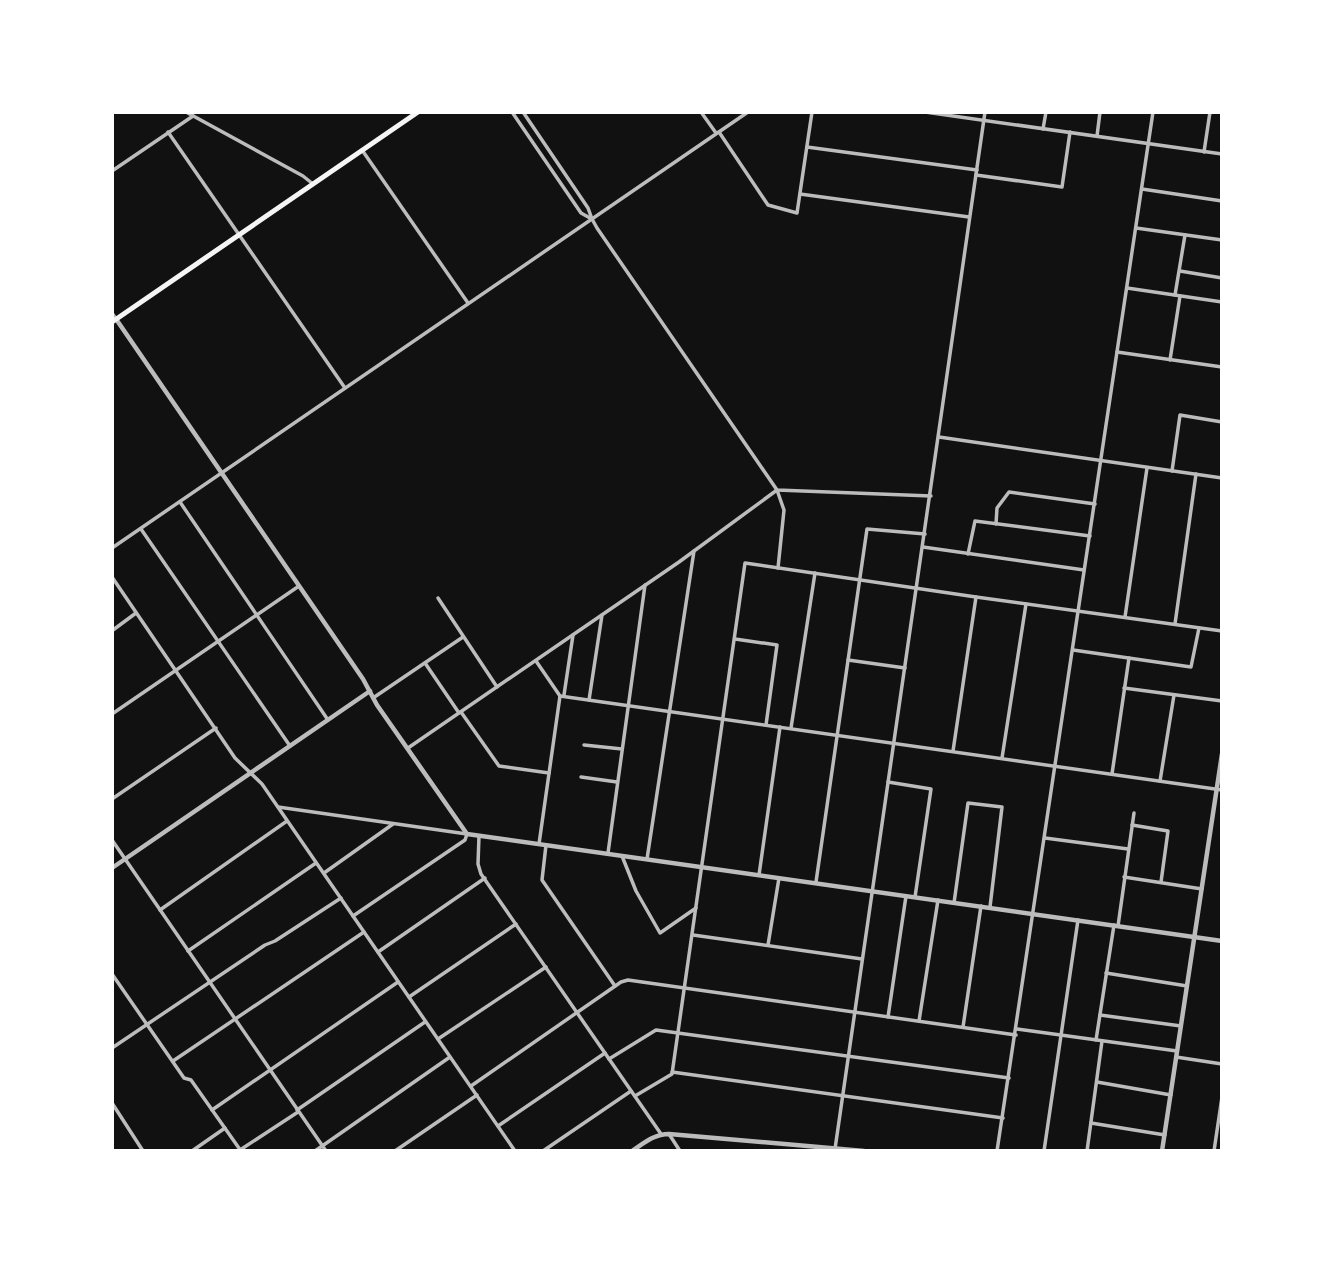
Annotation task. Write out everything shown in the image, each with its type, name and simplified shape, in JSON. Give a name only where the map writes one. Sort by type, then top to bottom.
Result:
[{"type":"main road","points":[[113,318],[418,112]]},
{"type":"street","points":[[186,112],[292,169],[313,184]]},
{"type":"street","points":[[512,112],[581,213],[592,219]]},
{"type":"street","points":[[523,112],[588,208],[592,219],[777,490],[785,510],[778,568]]},
{"type":"street","points":[[701,112],[768,205],[797,213],[812,112]]},
{"type":"street","points":[[112,548],[748,112]]},
{"type":"street","points":[[927,112],[1222,154]]},
{"type":"street","points":[[835,1149],[985,112]]},
{"type":"street","points":[[1043,129],[1046,112]]},
{"type":"street","points":[[1097,136],[1100,112]]},
{"type":"street","points":[[998,1151],[1153,112]]},
{"type":"street","points":[[1204,152],[1210,112]]},
{"type":"street","points":[[112,171],[193,116]]},
{"type":"street","points":[[168,132],[345,388]]},
{"type":"street","points":[[807,147],[1062,187],[1070,132]]},
{"type":"street","points":[[362,150],[468,303]]},
{"type":"street","points":[[1142,190],[1222,201]]},
{"type":"street","points":[[800,194],[969,217]]},
{"type":"street","points":[[1136,228],[1222,240]]},
{"type":"street","points":[[1170,360],[1185,235]]},
{"type":"street","points":[[1180,271],[1222,278]]},
{"type":"street","points":[[1127,288],[1222,302]]},
{"type":"street","points":[[113,318],[222,473],[467,834]]},
{"type":"street","points":[[1117,352],[1222,367]]},
{"type":"street","points":[[1172,471],[1180,415],[1222,422]]},
{"type":"street","points":[[939,438],[1222,478]]},
{"type":"street","points":[[1125,617],[1147,468]]},
{"type":"street","points":[[1175,624],[1196,474]]},
{"type":"street","points":[[407,749],[694,551],[777,490],[931,496]]},
{"type":"street","points":[[996,524],[998,508],[1009,492],[1095,504]]},
{"type":"street","points":[[180,502],[328,720]]},
{"type":"street","points":[[968,554],[975,521],[1090,536]]},
{"type":"street","points":[[141,529],[290,746]]},
{"type":"street","points":[[816,882],[867,529],[925,534]]},
{"type":"street","points":[[923,547],[1085,570]]},
{"type":"street","points":[[647,859],[694,551]]},
{"type":"street","points":[[635,1096],[672,1074],[745,563],[1222,631]]},
{"type":"street","points":[[791,729],[815,573]]},
{"type":"street","points":[[112,577],[235,758],[262,785],[278,807],[515,1151]]},
{"type":"street","points":[[608,854],[645,585]]},
{"type":"street","points":[[112,714],[299,586]]},
{"type":"street","points":[[953,752],[976,597]]},
{"type":"street","points":[[438,598],[497,687]]},
{"type":"street","points":[[1002,758],[1027,604]]},
{"type":"street","points":[[112,629],[136,613]]},
{"type":"street","points":[[589,700],[602,615]]},
{"type":"street","points":[[1073,650],[1192,667],[1199,628]]},
{"type":"street","points":[[539,844],[573,635]]},
{"type":"street","points":[[373,698],[463,637]]},
{"type":"street","points":[[735,639],[777,645],[766,725]]},
{"type":"street","points":[[1112,774],[1129,658]]},
{"type":"street","points":[[848,660],[905,668]]},
{"type":"street","points":[[536,661],[562,696],[1219,790]]},
{"type":"street","points":[[425,663],[499,766],[549,773]]},
{"type":"street","points":[[1124,688],[1222,701]]},
{"type":"street","points":[[112,868],[370,691]]},
{"type":"street","points":[[1160,781],[1174,695]]},
{"type":"street","points":[[758,875],[780,727]]},
{"type":"street","points":[[112,799],[216,728]]},
{"type":"street","points":[[584,745],[622,749]]},
{"type":"street","points":[[1162,1151],[1219,790],[1222,754]]},
{"type":"street","points":[[581,777],[618,782]]},
{"type":"street","points":[[888,782],[931,789],[915,897]]},
{"type":"street","points":[[954,903],[968,803],[1002,807],[990,908]]},
{"type":"street","points":[[278,807],[1222,941]]},
{"type":"street","points":[[1087,1151],[1097,1083],[1100,1015],[1134,813]]},
{"type":"street","points":[[160,910],[287,821]]},
{"type":"street","points":[[324,873],[393,824]]},
{"type":"street","points":[[1132,825],[1168,831],[1161,883]]},
{"type":"street","points":[[353,916],[465,840],[467,834]]},
{"type":"street","points":[[479,835],[478,864],[485,878],[662,1134]]},
{"type":"street","points":[[1045,838],[1128,849]]},
{"type":"street","points":[[112,841],[326,1151]]},
{"type":"street","points":[[547,845],[542,880],[615,986]]},
{"type":"street","points":[[622,856],[636,891],[660,933],[696,908]]},
{"type":"street","points":[[188,951],[317,863]]},
{"type":"street","points":[[1124,877],[1202,889]]},
{"type":"street","points":[[378,952],[485,878]]},
{"type":"street","points":[[768,946],[779,878]]},
{"type":"street","points":[[888,1017],[906,896]]},
{"type":"street","points":[[112,1048],[341,898]]},
{"type":"street","points":[[919,1021],[938,900]]},
{"type":"street","points":[[962,1027],[981,906]]},
{"type":"street","points":[[1044,1151],[1078,920]]},
{"type":"street","points":[[409,998],[516,924]]},
{"type":"street","points":[[173,1062],[364,932]]},
{"type":"street","points":[[693,935],[862,959]]},
{"type":"street","points":[[438,1039],[546,967]]},
{"type":"street","points":[[1106,973],[1187,986]]},
{"type":"street","points":[[112,974],[184,1078],[191,1080],[240,1151],[426,1021]]},
{"type":"street","points":[[471,1086],[615,986],[628,980],[1016,1035]]},
{"type":"street","points":[[212,1110],[399,981]]},
{"type":"street","points":[[1100,1015],[1181,1026]]},
{"type":"street","points":[[1017,1029],[1099,1040],[1222,1064]]},
{"type":"street","points":[[609,1059],[656,1030],[1009,1077]]},
{"type":"street","points":[[498,1126],[605,1053]]},
{"type":"street","points":[[315,1151],[450,1057]]},
{"type":"street","points":[[672,1072],[1003,1118]]},
{"type":"street","points":[[1097,1083],[1171,1095]]},
{"type":"street","points":[[543,1151],[631,1091]]},
{"type":"street","points":[[395,1151],[477,1095]]},
{"type":"street","points":[[1214,1151],[1222,1097]]},
{"type":"street","points":[[113,1105],[143,1151]]},
{"type":"street","points":[[1091,1123],[1165,1135]]},
{"type":"street","points":[[192,1151],[225,1128]]},
{"type":"street","points":[[669,1134],[680,1151]]},
{"type":"street","points":[[632,1151],[651,1138],[669,1134],[864,1151]]}]
